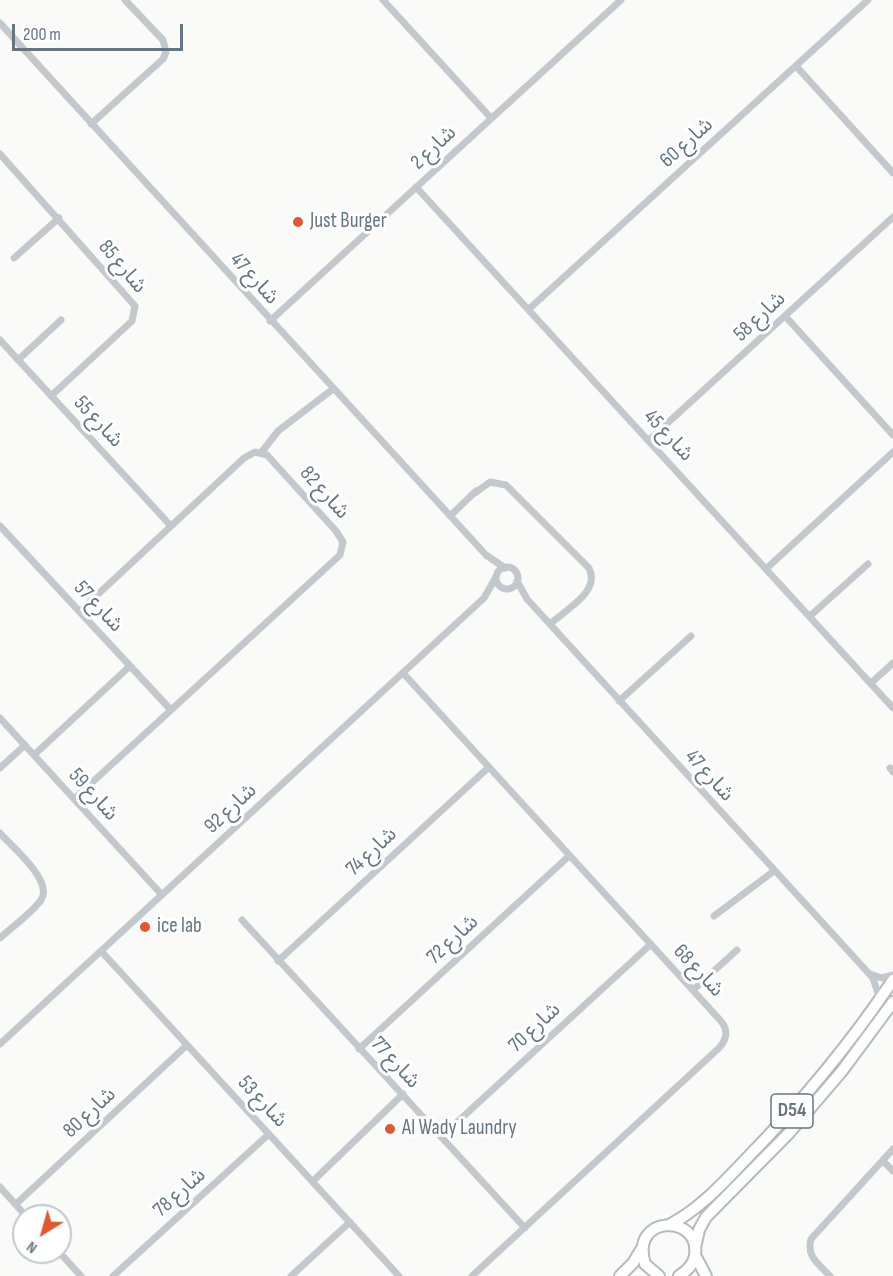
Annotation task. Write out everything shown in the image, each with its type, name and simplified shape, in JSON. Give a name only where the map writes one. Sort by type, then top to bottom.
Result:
[{"type":"main road","name":"D54","points":[[671,1224],[685,1217],[712,1193],[779,1125],[833,1062],[893,978]]},
{"type":"main road","name":"D54","points":[[695,1251],[699,1230],[706,1217],[770,1153],[824,1092],[893,1002]]},
{"type":"main road","points":[[620,1276],[633,1263],[650,1232],[656,1227],[671,1224],[687,1232],[706,1276]]},
{"type":"main road","points":[[643,1245],[645,1263],[658,1276]]},
{"type":"main road","points":[[679,1276],[690,1268],[695,1251]]},
{"type":"street","points":[[91,124],[165,56],[167,48],[125,0]]},
{"type":"street","points":[[383,0],[491,118]]},
{"type":"street","name":"شارع 2","points":[[270,321],[621,0]]},
{"type":"street","name":"شارع 60","points":[[529,309],[868,0]]},
{"type":"street","name":"شارع 47","points":[[0,23],[486,555],[505,568]]},
{"type":"street","points":[[796,66],[893,173]]},
{"type":"street","name":"شارع 85","points":[[0,154],[130,297],[136,312],[128,325],[51,396]]},
{"type":"street","name":"شارع 45","points":[[416,187],[893,708]]},
{"type":"street","name":"شارع 58","points":[[650,440],[893,217]]},
{"type":"street","points":[[14,258],[59,218]]},
{"type":"street","points":[[785,316],[893,435]]},
{"type":"street","points":[[18,360],[61,320]]},
{"type":"street","name":"شارع 55","points":[[0,340],[171,526]]},
{"type":"street","points":[[80,611],[249,454],[261,453],[278,431],[333,389]]},
{"type":"street","points":[[767,568],[893,452]]},
{"type":"street","name":"شارع 82","points":[[74,799],[335,560],[342,549],[340,536],[336,531],[267,455],[261,453]]},
{"type":"street","points":[[450,516],[487,484],[500,482],[525,502],[579,559],[587,570],[588,581],[574,602],[550,624]]},
{"type":"street","name":"شارع 57","points":[[0,526],[171,710]]},
{"type":"street","name":"شارع 47","points":[[486,555],[496,577]]},
{"type":"street","points":[[810,616],[868,564]]},
{"type":"street","points":[[505,568],[515,571],[517,581],[513,587],[506,589],[499,585],[496,577],[505,568]]},
{"type":"street","name":"شارع 92","points":[[0,1044],[484,598],[496,577]]},
{"type":"street","name":"شارع 47","points":[[517,581],[527,599],[867,973],[876,985],[879,1000]]},
{"type":"street","name":"شارع 47","points":[[506,589],[527,599]]},
{"type":"street","name":"شارع 92","points":[[484,598],[506,589]]},
{"type":"street","points":[[619,701],[691,636]]},
{"type":"street","points":[[871,683],[893,663]]},
{"type":"street","points":[[34,755],[130,666]]},
{"type":"street","name":"شارع 68","points":[[403,673],[693,990],[724,1025],[726,1037],[724,1043],[472,1276]]},
{"type":"street","name":"شارع 59","points":[[0,718],[162,895]]},
{"type":"street","points":[[0,768],[25,745]]},
{"type":"street","name":"شارع 74","points":[[278,961],[489,767]]},
{"type":"street","points":[[0,833],[39,876],[45,887],[42,899],[0,938]]},
{"type":"street","name":"شارع 72","points":[[359,1049],[569,856]]},
{"type":"street","points":[[714,916],[774,871]]},
{"type":"street","name":"شارع 77","points":[[242,920],[525,1228]]},
{"type":"street","name":"شارع 70","points":[[441,1137],[651,944]]},
{"type":"street","points":[[693,990],[737,950]]},
{"type":"street","name":"شارع 53","points":[[101,951],[399,1276]]},
{"type":"street","points":[[867,973],[882,978],[893,978]]},
{"type":"street","name":"شارع 80","points":[[15,1204],[186,1046]]},
{"type":"street","points":[[313,1181],[403,1094]]},
{"type":"street","name":"شارع 78","points":[[113,1276],[269,1134]]},
{"type":"street","points":[[830,1276],[821,1266],[811,1248],[821,1228],[893,1149]]},
{"type":"street","points":[[884,1161],[893,1172]]},
{"type":"street","points":[[0,1187],[15,1204]]},
{"type":"street","points":[[291,1276],[350,1222]]},
{"type":"street","points":[[70,1264],[81,1276]]},
{"type":"place","name":"Just Burger","points":[[298,222]]},
{"type":"place","name":"ice lab","points":[[145,927]]},
{"type":"place","name":"Al Wady Laundry","points":[[390,1129]]}]
